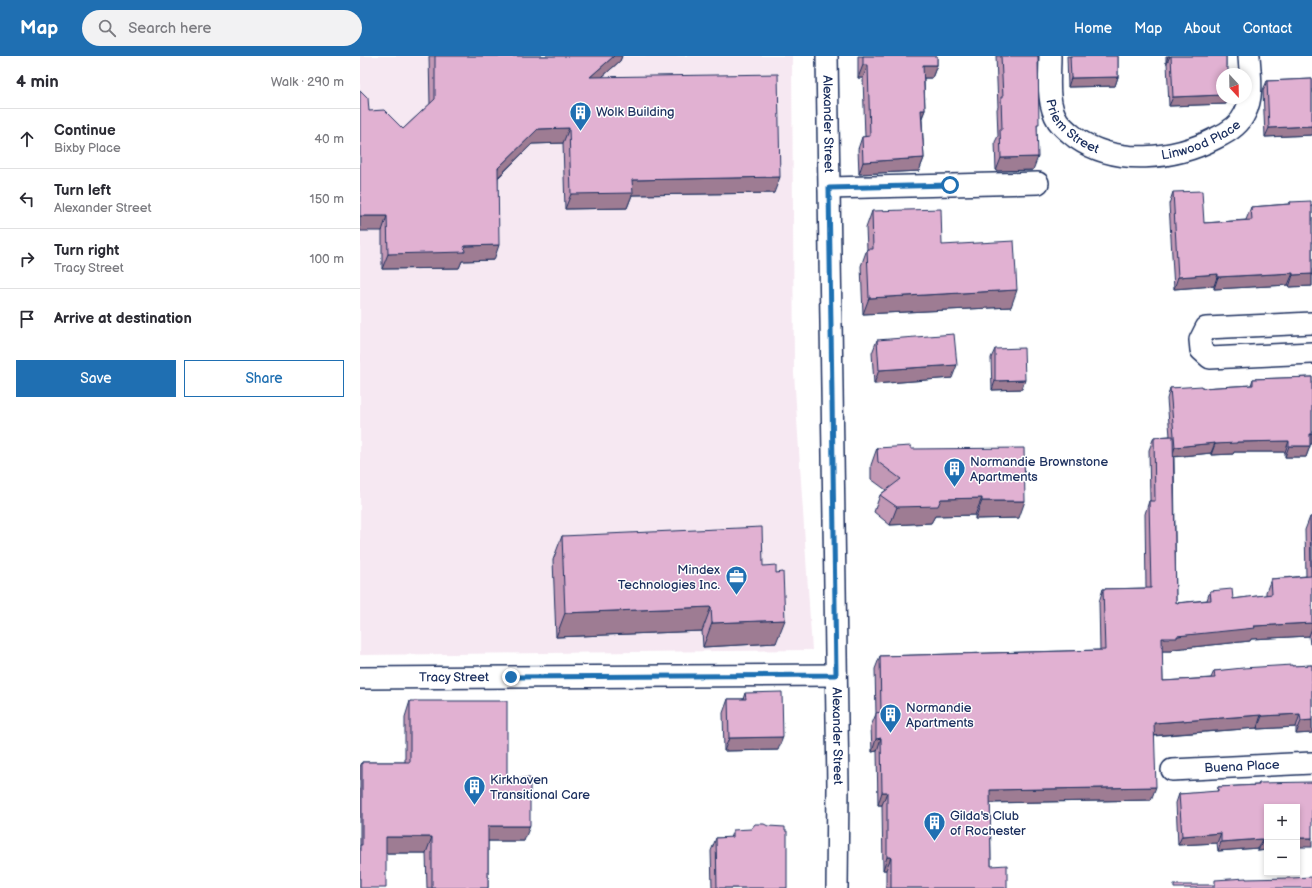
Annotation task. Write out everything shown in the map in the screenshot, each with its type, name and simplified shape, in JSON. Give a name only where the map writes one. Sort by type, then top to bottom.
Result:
[{"type":"street","name":"Alexander Street","points":[[827,56],[836,675],[837,888]]},
{"type":"street","name":"Priem Street","points":[[1050,56],[1050,99],[1053,111],[1059,122],[1067,131],[1084,143],[1102,151],[1123,156],[1140,156]]},
{"type":"street","name":"Linwood Place","points":[[1140,156],[1184,151],[1206,143],[1223,134],[1237,124],[1245,114],[1249,103],[1249,56]]},
{"type":"street","points":[[829,188],[1038,182]]},
{"type":"street","points":[[1312,323],[1206,328],[1200,340],[1201,350],[1210,358],[1312,354]]},
{"type":"street","name":"Tracy Street","points":[[360,678],[836,675]]},
{"type":"street","name":"Buena Place","points":[[1172,770],[1312,763]]},
{"type":"shaded area","points":[[360,56],[792,56],[794,373],[812,650],[360,655]]},
{"type":"building","points":[[435,56],[614,56],[590,77],[778,74],[780,177],[632,180],[633,193],[571,194],[569,128],[538,129],[498,168],[499,245],[464,246],[465,252],[388,254],[387,216],[360,216],[360,90],[368,98],[369,111],[384,110],[403,129],[435,99]]},
{"type":"building","points":[[863,56],[937,56],[937,65],[923,65],[925,110],[921,110],[924,158],[863,162],[862,137],[870,136],[868,65],[863,65]]},
{"type":"building","points":[[1001,56],[1038,56],[1038,157],[1001,158],[1001,97],[1003,97]]},
{"type":"building","points":[[1070,56],[1118,56],[1118,77],[1071,78]]},
{"type":"building","points":[[1171,56],[1226,56],[1226,67],[1228,68],[1216,68],[1216,95],[1173,97]]},
{"type":"building","points":[[1312,79],[1312,126],[1269,128],[1267,81]]},
{"type":"building","points":[[1202,191],[1204,223],[1252,220],[1251,207],[1311,201],[1312,274],[1293,275],[1293,273],[1218,277],[1218,274],[1178,277],[1173,192]]},
{"type":"building","points":[[941,209],[942,245],[1014,241],[1017,290],[869,298],[867,249],[873,249],[872,211]]},
{"type":"building","points":[[954,334],[957,365],[879,370],[877,340]]},
{"type":"building","points":[[1024,348],[1025,380],[995,381],[995,349]]},
{"type":"building","points":[[1312,377],[1312,434],[1310,434],[1310,446],[1289,446],[1289,441],[1215,443],[1175,447],[1170,388],[1253,385],[1253,379]]},
{"type":"building","points":[[1173,436],[1176,603],[1211,600],[1210,591],[1232,589],[1233,599],[1272,594],[1271,579],[1311,576],[1310,517],[1312,517],[1312,623],[1254,626],[1255,628],[1177,636],[1177,638],[1162,638],[1163,681],[1215,678],[1214,671],[1292,665],[1312,665],[1312,720],[1301,721],[1300,714],[1261,715],[1154,723],[1156,787],[990,790],[991,866],[1007,865],[1007,888],[891,888],[891,857],[887,857],[887,792],[882,792],[881,738],[876,739],[876,713],[881,712],[880,656],[1105,650],[1103,589],[1151,588],[1149,501],[1155,501],[1154,437]]},
{"type":"building","points":[[911,446],[911,449],[1024,448],[1025,501],[982,501],[982,498],[941,499],[938,506],[897,507],[880,495],[901,479],[878,462],[877,448]]},
{"type":"building","points":[[762,527],[763,566],[776,565],[776,573],[783,572],[785,620],[712,623],[711,607],[565,613],[562,536]]},
{"type":"building","points":[[782,692],[783,737],[729,738],[728,699],[746,699],[745,693]]},
{"type":"building","points":[[410,701],[507,701],[507,778],[530,778],[530,826],[488,826],[488,888],[432,888],[432,837],[386,837],[386,888],[360,888],[360,845],[362,845],[362,762],[410,762]]},
{"type":"building","points":[[1312,782],[1312,838],[1300,838],[1300,804],[1264,804],[1264,842],[1262,842],[1262,839],[1221,842],[1221,833],[1182,836],[1179,794],[1218,791],[1218,787],[1259,785],[1259,783]]},
{"type":"building","points":[[755,824],[785,827],[785,831],[787,831],[787,888],[717,888],[716,838],[733,837],[733,830],[751,829]]},
{"type":"building","points":[[1312,877],[1312,888],[1174,888],[1174,885],[1215,885],[1215,880]]},
{"type":"place","name":"Wolk Building","points":[[580,132]]},
{"type":"place","name":"Normandie Brownstone Apartments","points":[[955,488]]},
{"type":"place","name":"Mindex Technologies Inc.","points":[[736,596]]},
{"type":"place","name":"Normandie Apartments","points":[[891,734]]},
{"type":"place","name":"Kirkhaven Transitional Care","points":[[475,806]]},
{"type":"place","name":"Gilda's Club of Rochester","points":[[934,842]]},
{"type":"route","points":[[511,677],[836,675],[829,188],[950,185]]}]
